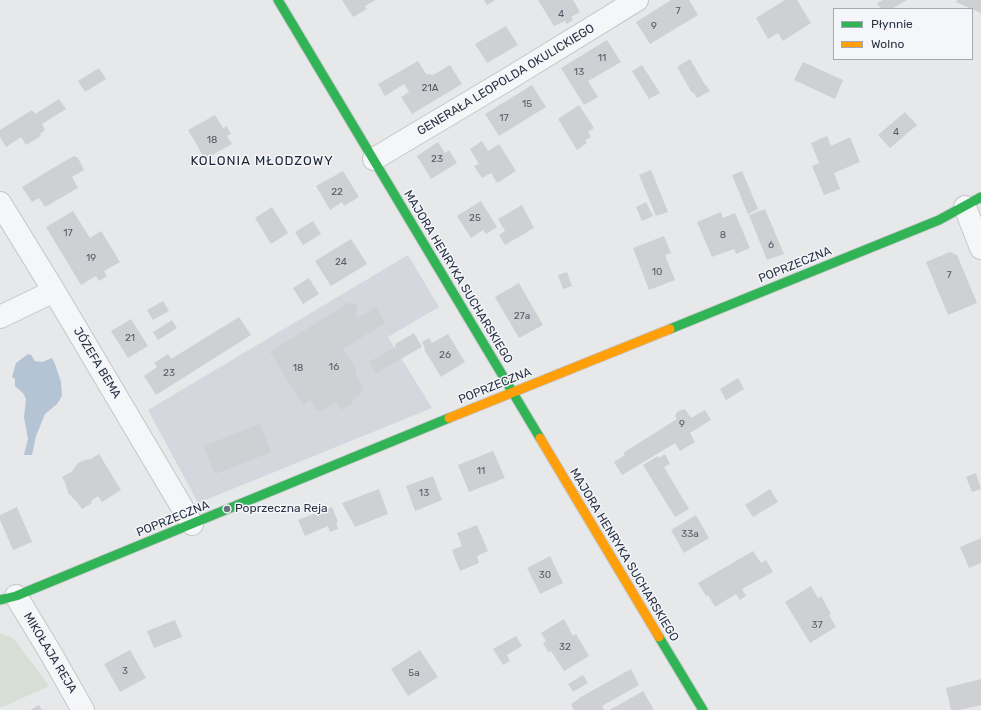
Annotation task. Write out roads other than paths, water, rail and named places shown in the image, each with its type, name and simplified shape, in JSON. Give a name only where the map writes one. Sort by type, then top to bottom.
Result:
[{"type":"street","name":"MAJORA HENRYKA SUCHARSKIEGO","points":[[278,0],[703,710]]},
{"type":"street","name":"GENERAŁA LEOPOLDA OKULICKIEGO","points":[[374,159],[637,0]]},
{"type":"street","name":"POPRZECZNA","points":[[8,598],[940,220],[973,202]]},
{"type":"street","points":[[973,202],[981,248]]},
{"type":"street","name":"JÓZEFA BEMA","points":[[0,203],[192,524]]},
{"type":"street","points":[[0,317],[54,291]]},
{"type":"street","name":"MIKOŁAJA REJA","points":[[8,598],[83,710]]},
{"type":"water","points":[[28,354],[31,355],[35,361],[42,362],[52,358],[61,382],[62,396],[57,404],[45,414],[36,436],[32,455],[24,455],[28,439],[24,417],[26,399],[23,393],[15,386],[15,379],[12,377],[16,363]]},
{"type":"place","name":"Poprzeczna Reja","points":[[227,509]]},
{"type":"district","name":"KOLONIA MŁODZOWY","points":[[262,161]]}]
